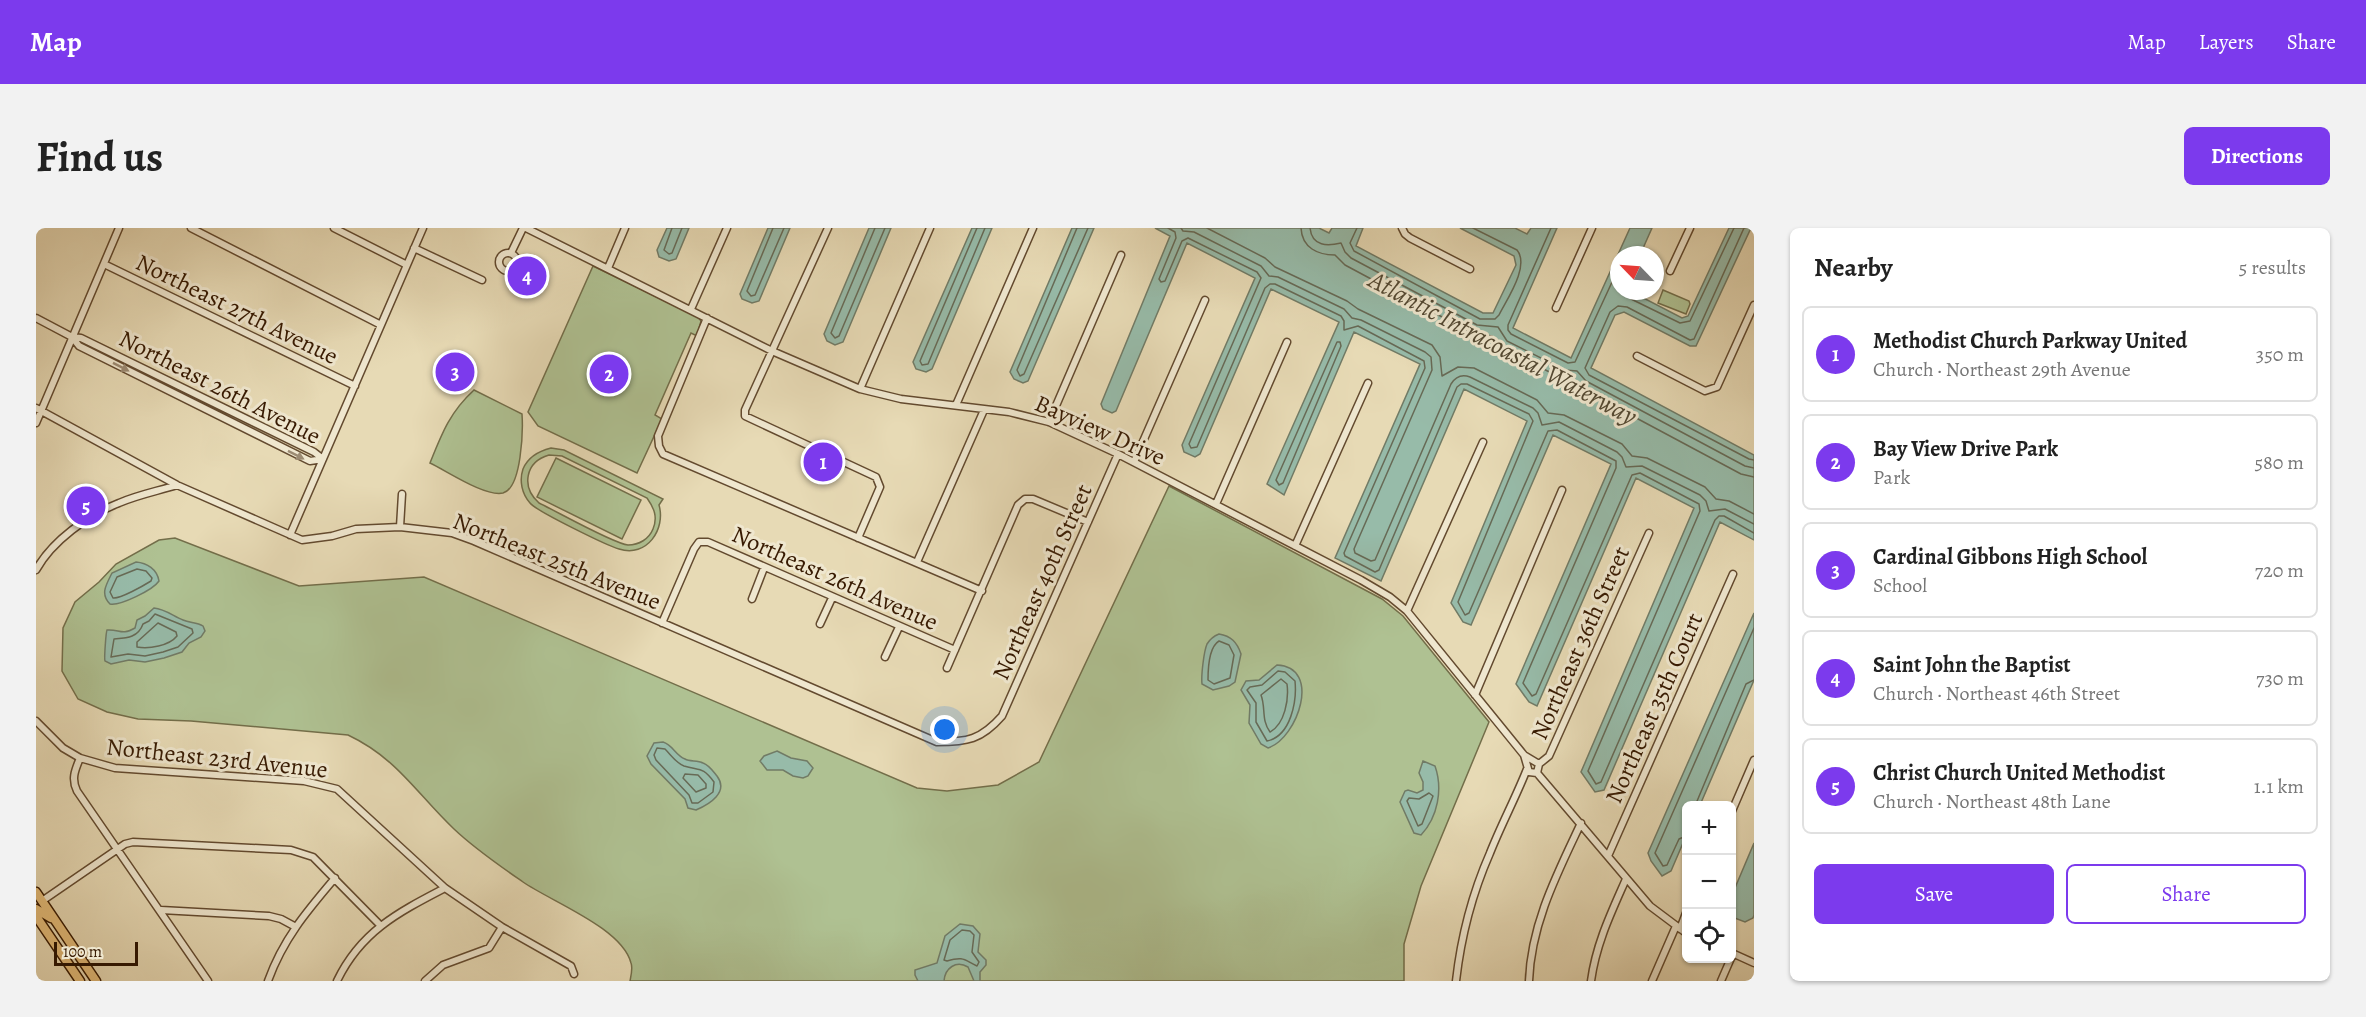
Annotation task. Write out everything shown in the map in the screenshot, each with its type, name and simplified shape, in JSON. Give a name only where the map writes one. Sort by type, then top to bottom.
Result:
[{"type":"main road","points":[[36,892],[39,900],[96,981]]},
{"type":"main road","points":[[36,909],[56,922]]},
{"type":"main road","points":[[36,916],[80,981]]},
{"type":"street","points":[[36,423],[39,409],[119,228]]},
{"type":"street","points":[[190,228],[381,325]]},
{"type":"street","points":[[334,228],[407,265]]},
{"type":"street","points":[[290,536],[423,228]]},
{"type":"street","points":[[512,253],[524,228]]},
{"type":"street","name":"Bayview Drive","points":[[524,228],[772,351],[860,389],[901,399],[1009,412],[1049,422],[1118,453],[1390,597],[1407,611],[1524,755],[1532,768],[1581,823],[1626,879],[1650,906],[1682,930]]},
{"type":"street","points":[[608,268],[625,228]]},
{"type":"street","points":[[691,309],[727,228]]},
{"type":"street","points":[[828,228],[745,410],[745,416],[873,475],[878,480],[880,487],[858,538]]},
{"type":"street","points":[[860,389],[930,228]]},
{"type":"street","points":[[956,405],[1033,228]]},
{"type":"street","points":[[1402,228],[1404,234],[1410,238],[1470,269]]},
{"type":"street","points":[[1556,308],[1592,228]]},
{"type":"street","points":[[1670,272],[1690,228]]},
{"type":"street","points":[[414,248],[482,280]]},
{"type":"street","points":[[1049,422],[1121,255]]},
{"type":"street","name":"Northeast 27th Avenue","points":[[104,264],[355,386]]},
{"type":"street","points":[[1134,462],[1205,300]]},
{"type":"street","points":[[1637,356],[1705,391],[1717,387],[1754,305]]},
{"type":"street","name":"Northeast 26th Avenue","points":[[36,318],[203,397],[314,452],[323,459]]},
{"type":"street","points":[[707,318],[658,436],[663,454],[982,591]]},
{"type":"street","name":"Northeast 26th Avenue","points":[[72,337],[79,346],[88,351],[310,461],[323,459]]},
{"type":"street","points":[[1216,504],[1287,342]]},
{"type":"street","points":[[88,351],[92,344]]},
{"type":"street","points":[[1295,546],[1368,382]]},
{"type":"street","points":[[198,406],[203,397]]},
{"type":"street","name":"Northeast 25th Avenue","points":[[39,409],[177,485],[302,540],[313,540],[356,529],[400,527],[452,533],[937,742],[966,742],[996,724]]},
{"type":"street","points":[[916,562],[984,410]]},
{"type":"street","points":[[1407,611],[1483,441]]},
{"type":"street","name":"Northeast 40th Street","points":[[996,724],[1002,716],[1118,453]]},
{"type":"street","points":[[36,570],[42,559],[91,517],[118,503],[177,485]]},
{"type":"street","points":[[1475,695],[1562,490]]},
{"type":"street","points":[[400,527],[402,494]]},
{"type":"street","points":[[947,668],[1018,506],[1025,499],[1033,499],[1088,522]]},
{"type":"street","name":"Northeast 36th Street","points":[[1456,981],[1460,945],[1488,855],[1520,785],[1532,768],[1549,756],[1649,533]]},
{"type":"street","name":"Northeast 26th Avenue","points":[[662,623],[694,549],[699,542],[708,542],[955,650]]},
{"type":"street","points":[[36,554],[42,559]]},
{"type":"street","points":[[752,599],[764,568]]},
{"type":"street","name":"Northeast 35th Court","points":[[1608,856],[1733,574]]},
{"type":"street","points":[[820,624],[832,598]]},
{"type":"street","points":[[885,657],[899,627]]},
{"type":"street","name":"Northeast 23rd Avenue","points":[[36,721],[63,748],[80,758],[115,768],[304,781],[337,789],[445,888],[502,927],[571,966],[574,974]]},
{"type":"street","points":[[80,758],[74,783],[208,981]]},
{"type":"street","points":[[1736,801],[1754,760]]},
{"type":"street","points":[[1529,981],[1530,961],[1544,904],[1581,823]]},
{"type":"street","points":[[39,900],[125,844],[134,842],[291,850],[313,857],[380,926]]},
{"type":"street","points":[[268,981],[274,963],[294,926],[335,878]]},
{"type":"street","points":[[1591,981],[1594,956],[1626,879]]},
{"type":"street","points":[[337,981],[360,946],[380,926],[405,908],[445,888]]},
{"type":"street","points":[[161,910],[269,916],[294,926]]},
{"type":"street","points":[[1652,981],[1682,920]]},
{"type":"street","points":[[425,981],[443,965],[489,948],[502,927]]},
{"type":"street","points":[[1736,957],[1754,963]]},
{"type":"street","points":[[1721,981],[1729,963]]},
{"type":"shaded area","points":[[593,266],[698,317],[701,321],[697,336],[691,333],[655,415],[662,419],[637,473],[538,426],[528,412]]},
{"type":"shaded area","points":[[1664,290],[1689,301],[1690,304],[1686,314],[1658,303],[1659,300],[1664,300]]},
{"type":"shaded area","points":[[474,390],[522,414],[518,470],[509,489],[503,493],[476,487],[430,463],[453,415]]},
{"type":"shaded area","points":[[551,448],[564,450],[663,499],[659,505],[660,523],[652,539],[638,549],[629,551],[619,549],[558,520],[530,503],[522,487],[523,469],[531,458]],"holes":[[[549,455],[562,456],[647,498],[655,517],[649,536],[636,544],[621,543],[539,503],[533,497],[528,483],[531,469],[541,458]]]},
{"type":"shaded area","points":[[556,458],[641,500],[622,539],[537,497]]},
{"type":"shaded area","points":[[1169,486],[1382,599],[1403,616],[1489,722],[1421,886],[1404,944],[1404,981],[630,981],[631,963],[625,950],[614,938],[601,927],[523,882],[479,850],[454,829],[406,778],[380,754],[365,744],[348,735],[191,721],[138,719],[107,712],[78,699],[62,671],[63,628],[75,602],[116,564],[159,540],[175,538],[299,586],[424,577],[917,788],[947,791],[998,785],[1039,762]]},
{"type":"water","points":[[667,228],[689,228],[676,259],[669,261],[659,257],[657,250]]},
{"type":"water","points":[[768,228],[790,228],[759,301],[752,303],[742,299],[740,294]]},
{"type":"water","points":[[869,228],[891,228],[843,342],[835,345],[827,341],[824,334]]},
{"type":"water","points":[[972,228],[992,228],[932,369],[926,372],[916,369],[913,362]]},
{"type":"water","points":[[1072,228],[1094,228],[1028,381],[1023,383],[1014,379],[1010,372]]},
{"type":"water","name":"Atlantic Intracoastal Waterway","points":[[1155,228],[1319,228],[1329,233],[1332,228],[1363,228],[1356,246],[1483,313],[1493,313],[1516,265],[1514,256],[1460,228],[1515,228],[1527,234],[1531,228],[1557,228],[1513,328],[1571,358],[1610,272],[1610,300],[1647,300],[1682,318],[1688,316],[1729,228],[1751,228],[1696,346],[1690,346],[1624,312],[1615,315],[1591,368],[1754,455],[1754,540],[1720,522],[1604,790],[1595,792],[1581,772],[1694,508],[1636,478],[1537,706],[1529,702],[1516,684],[1611,464],[1553,435],[1471,625],[1463,622],[1451,603],[1527,421],[1464,389],[1381,581],[1335,558],[1420,364],[1354,332],[1284,495],[1267,484],[1339,322],[1271,289],[1200,454],[1195,457],[1184,452],[1182,445],[1255,278],[1187,243],[1116,411],[1112,413],[1103,409],[1101,404],[1170,236]]},
{"type":"water","points":[[1630,228],[1652,228],[1644,246],[1622,246]]},
{"type":"water","points":[[136,562],[151,567],[159,581],[136,597],[121,603],[110,604],[105,593],[112,573]]},
{"type":"water","points":[[154,608],[201,625],[205,631],[201,637],[189,643],[182,652],[164,658],[145,662],[129,660],[111,664],[105,661],[107,630],[123,632],[135,628],[137,620]]},
{"type":"water","points":[[1754,613],[1754,680],[1702,801],[1682,801],[1682,845],[1671,871],[1662,876],[1648,853]]},
{"type":"water","points":[[1219,634],[1233,640],[1241,654],[1235,682],[1213,690],[1202,684],[1202,669],[1207,644]]},
{"type":"water","points":[[1277,665],[1291,669],[1299,677],[1302,690],[1301,703],[1288,731],[1279,742],[1268,748],[1261,744],[1249,723],[1250,705],[1241,690],[1246,681],[1259,680]]},
{"type":"water","points":[[663,742],[687,760],[707,765],[717,776],[721,787],[712,801],[696,810],[688,808],[685,799],[651,764],[647,756],[654,743]]},
{"type":"water","points":[[777,751],[791,758],[807,761],[813,768],[808,776],[803,778],[793,776],[783,770],[767,770],[760,761],[764,756]]},
{"type":"water","points":[[1423,761],[1435,766],[1439,793],[1435,811],[1421,835],[1414,833],[1400,802],[1405,791],[1417,793],[1423,790],[1423,782],[1419,773]]},
{"type":"water","points":[[1754,843],[1754,915],[1745,922],[1736,919],[1736,886]]},
{"type":"water","points":[[960,924],[973,926],[980,934],[978,952],[986,960],[986,965],[980,972],[980,981],[974,981],[968,967],[959,964],[952,966],[946,972],[944,981],[918,981],[915,970],[937,963],[945,936]]},
{"type":"place","name":"Saint John the Baptist","points":[[527,276]]},
{"type":"place","name":"Cardinal Gibbons High School","points":[[455,372]]},
{"type":"place","name":"Bay View Drive Park","points":[[609,374]]},
{"type":"place","name":"Methodist Church Parkway United","points":[[823,462]]},
{"type":"place","name":"Christ Church United Methodist","points":[[86,506]]}]
